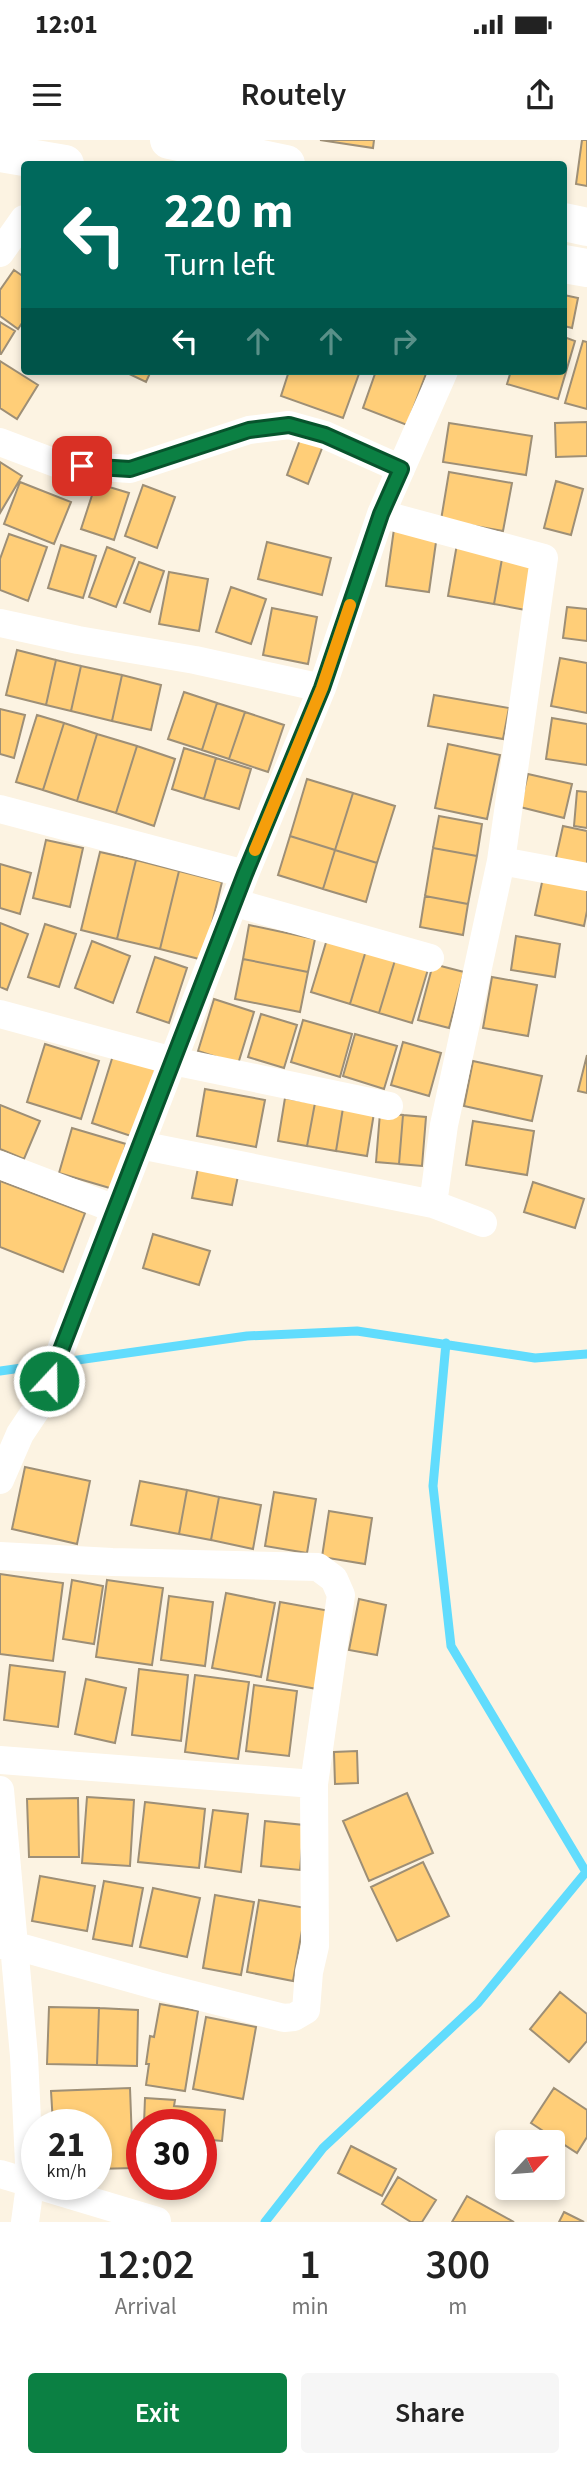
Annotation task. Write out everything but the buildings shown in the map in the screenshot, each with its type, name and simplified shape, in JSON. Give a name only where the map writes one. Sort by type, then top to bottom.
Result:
[{"type":"highway","points":[[154,161],[167,140],[271,161]]},
{"type":"highway","points":[[0,153],[47,161]]},
{"type":"highway","points":[[567,223],[587,227]]},
{"type":"highway","points":[[567,265],[587,268]]},
{"type":"street","points":[[0,253],[21,223]]},
{"type":"street","points":[[0,1480],[20,1434],[40,1404],[245,874],[322,688],[381,514],[442,375]]},
{"type":"street","points":[[0,442],[58,464],[130,469],[249,430],[289,425],[325,435],[401,469]]},
{"type":"street","points":[[381,514],[544,558],[501,861],[444,1125],[433,1204]]},
{"type":"street","points":[[0,623],[78,640],[195,660],[322,688]]},
{"type":"street","points":[[0,809],[245,874]]},
{"type":"street","points":[[501,861],[587,877]]},
{"type":"street","points":[[236,903],[430,958]]},
{"type":"street","points":[[0,1014],[173,1061],[389,1106]]},
{"type":"street","points":[[140,1145],[433,1204],[483,1223]]},
{"type":"street","points":[[0,1165],[115,1209]]},
{"type":"street","points":[[0,1556],[112,1562],[318,1567],[334,1578],[341,1595],[314,1784],[315,1946],[309,1972],[306,2010],[294,2017],[284,2018],[8,1946]]},
{"type":"street","points":[[0,1760],[314,1784]]},
{"type":"street","points":[[0,1790],[8,1946],[24,2056],[26,2109]]},
{"type":"street","points":[[0,2175],[21,2182]]},
{"type":"street","points":[[25,2222],[28,2200]]},
{"type":"street","points":[[83,2200],[157,2221]]},
{"type":"waterway","points":[[0,1371],[247,1336],[357,1331],[535,1358],[587,1354]]},
{"type":"waterway","points":[[265,2222],[323,2148],[478,2003],[586,1872],[451,1646],[433,1486],[446,1343]]},
{"type":"slow traffic","points":[[255,850],[322,688],[350,605]]},
{"type":"route","points":[[49,1381],[245,874],[322,688],[381,514],[401,469],[325,435],[289,425],[249,430],[130,469],[82,466]]}]
